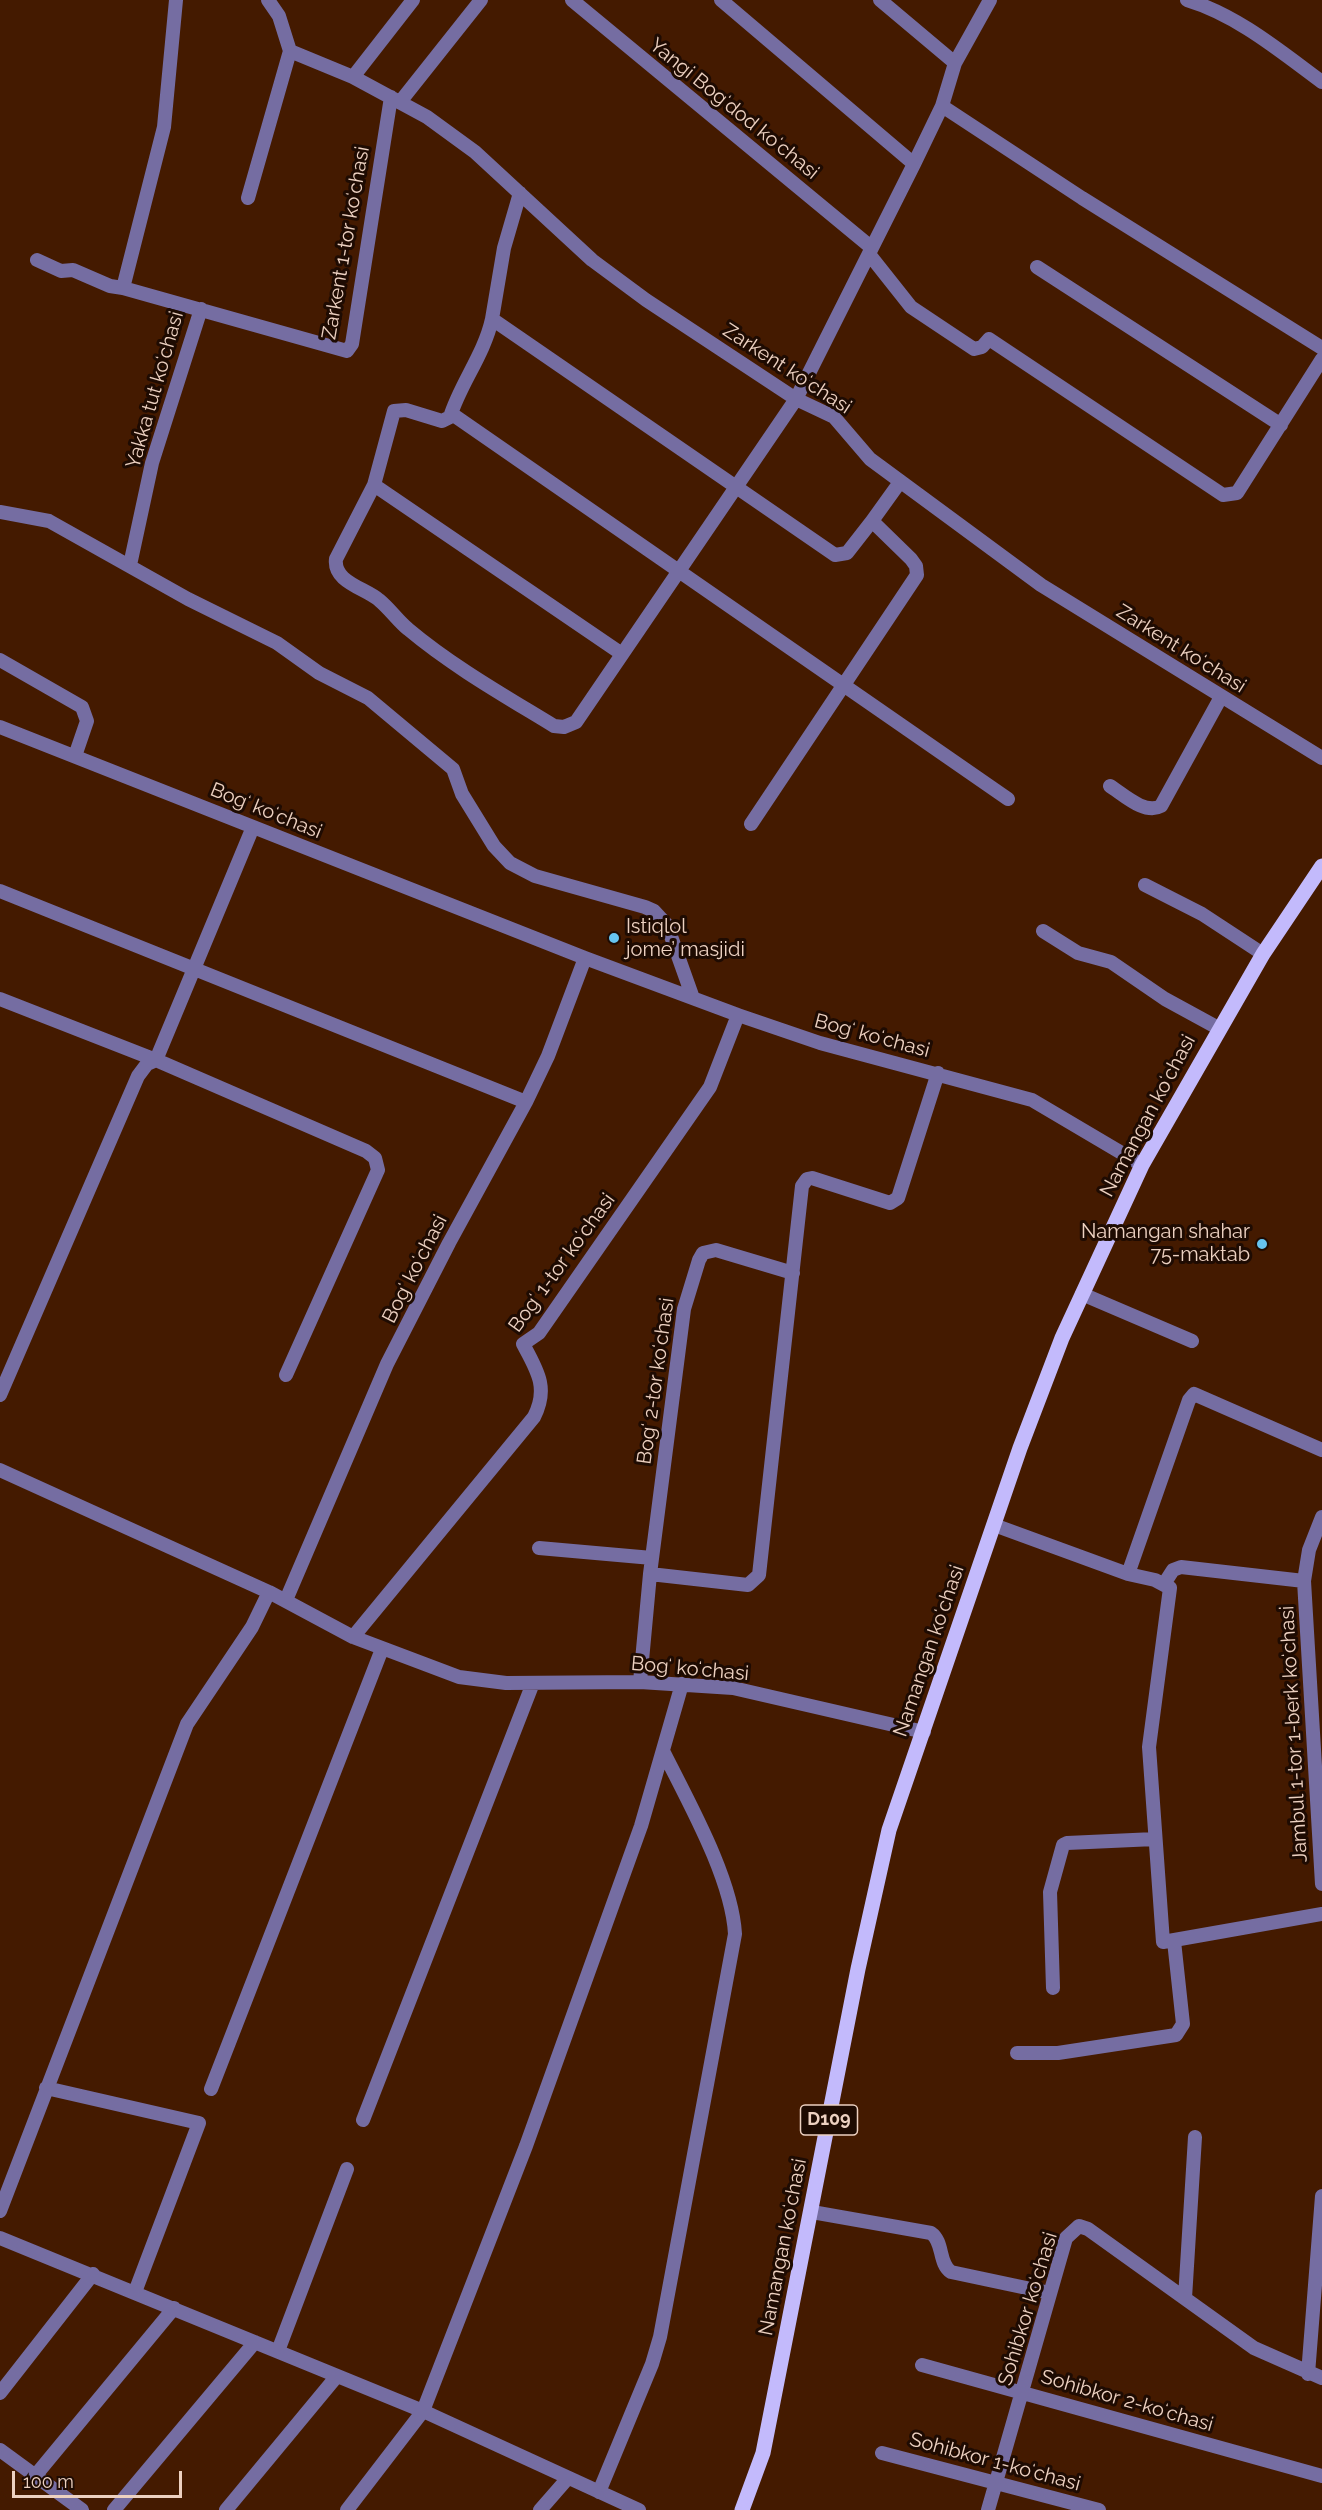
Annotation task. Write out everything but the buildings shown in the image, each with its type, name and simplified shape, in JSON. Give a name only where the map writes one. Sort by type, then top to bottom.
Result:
[{"type":"main road","name":"Namangan koʻchasi","points":[[742,2510],[763,2453],[858,1969],[889,1830],[994,1525],[1054,1360],[1142,1165],[1263,954],[1322,866]]},
{"type":"street","points":[[123,288],[164,127],[176,0]]},
{"type":"street","points":[[353,77],[413,0]]},
{"type":"street","points":[[395,100],[481,0]]},
{"type":"street","name":"Yangi Bogʻdod koʻchasi","points":[[572,0],[871,251],[911,307],[974,349],[982,347],[989,339],[1223,495],[1238,493],[1281,425]]},
{"type":"street","points":[[721,0],[914,164]]},
{"type":"street","points":[[880,0],[955,63]]},
{"type":"street","points":[[452,414],[442,421],[406,410],[394,411],[374,485],[336,559],[336,571],[376,597],[409,630],[445,656],[554,726],[564,727],[576,722],[796,399],[942,106],[955,63],[990,0]]},
{"type":"street","points":[[1187,0],[1219,13],[1266,40],[1322,82]]},
{"type":"street","points":[[248,198],[290,51],[275,3]]},
{"type":"street","name":"Zarkent koʻchasi","points":[[290,51],[353,77],[427,117],[475,152],[592,260],[646,300],[796,399],[834,417],[870,459],[1041,585],[1322,758]]},
{"type":"street","name":"Zarkent 1-tor koʻchasi","points":[[201,309],[339,351],[350,349],[395,100]]},
{"type":"street","points":[[942,106],[1082,198],[1322,348]]},
{"type":"street","points":[[452,414],[453,402],[484,348],[492,319],[504,248],[520,193]]},
{"type":"street","name":"Yakka tut koʻchasi","points":[[37,260],[61,271],[75,270],[110,286],[201,309],[152,463],[130,565]]},
{"type":"street","points":[[1037,267],[1281,425],[1322,359]]},
{"type":"street","points":[[492,319],[835,555],[847,553],[900,482]]},
{"type":"street","points":[[452,414],[1008,799]]},
{"type":"street","points":[[374,485],[622,654]]},
{"type":"street","points":[[0,512],[49,521],[188,599],[277,643],[319,673],[368,698],[453,769],[462,794],[494,846],[510,863],[535,876],[654,911],[667,925],[693,998]]},
{"type":"street","points":[[752,824],[917,575],[911,559],[872,521]]},
{"type":"street","points":[[0,660],[82,707],[87,721],[75,756]]},
{"type":"street","points":[[1110,786],[1150,810],[1161,806],[1221,697]]},
{"type":"street","name":"Bogʻ koʻchasi","points":[[0,727],[585,958],[738,1015],[820,1043],[1032,1100],[1142,1165]]},
{"type":"street","points":[[0,1395],[138,1076],[147,1064],[156,1060],[253,827]]},
{"type":"street","points":[[1145,885],[1202,914],[1263,954]]},
{"type":"street","points":[[0,891],[526,1102]]},
{"type":"street","points":[[1043,932],[1078,953],[1111,962],[1158,995],[1220,1029]]},
{"type":"street","name":"Bogʻ koʻchasi","points":[[286,1600],[387,1364],[449,1243],[526,1102],[548,1056],[585,958]]},
{"type":"street","points":[[0,999],[156,1060],[366,1151],[378,1164],[378,1170],[286,1375]]},
{"type":"street","name":"Bogʻ 1-tor koʻchasi","points":[[352,1637],[534,1417],[542,1396],[542,1380],[523,1344],[539,1333],[710,1087],[738,1015]]},
{"type":"street","points":[[650,1574],[748,1585],[759,1575],[804,1182],[812,1178],[890,1203],[894,1202],[898,1197],[938,1073]]},
{"type":"street","name":"Bogʻ 2-tor koʻchasi","points":[[640,1682],[650,1574],[684,1309],[699,1260],[703,1253],[716,1250],[793,1273]]},
{"type":"street","points":[[1082,1294],[1192,1341]]},
{"type":"street","points":[[1128,1574],[1189,1400],[1194,1394],[1322,1450]]},
{"type":"street","name":"Bogʻ koʻchasi","points":[[0,1470],[286,1600],[352,1637],[459,1677],[533,1683],[640,1682],[733,1688],[924,1732]]},
{"type":"street","points":[[1315,1551],[1322,1517]]},
{"type":"street","points":[[994,1525],[1128,1574],[1164,1584],[1170,1590],[1149,1747],[1163,1941],[1174,1941],[1322,1914]]},
{"type":"street","points":[[538,1548],[652,1558]]},
{"type":"street","name":"Jambul 1-tor 1-berk koʻchasi","points":[[1315,1551],[1304,1581],[1322,1884]]},
{"type":"street","points":[[1164,1584],[1173,1570],[1181,1567],[1304,1581]]},
{"type":"street","points":[[0,2211],[186,1724],[252,1627],[269,1592]]},
{"type":"street","points":[[211,2089],[382,1649]]},
{"type":"street","points":[[363,2120],[533,1683]]},
{"type":"street","points":[[347,2510],[423,2411],[526,2146],[642,1826],[682,1684]]},
{"type":"street","points":[[599,2492],[652,2364],[660,2337],[735,1934],[728,1900],[703,1830],[664,1753]]},
{"type":"street","points":[[1053,1988],[1050,1892],[1063,1845],[1155,1839]]},
{"type":"street","points":[[1017,2053],[1058,2053],[1176,2035],[1183,2024],[1174,1941]]},
{"type":"street","points":[[46,2088],[199,2123],[135,2292]]},
{"type":"street","points":[[1185,2298],[1195,2137]]},
{"type":"street","points":[[278,2351],[347,2169]]},
{"type":"street","points":[[1315,2376],[1322,2196]]},
{"type":"street","points":[[812,2212],[930,2233],[937,2238],[945,2267],[951,2272],[1050,2293]]},
{"type":"street","name":"Sohibkor koʻchasi","points":[[988,2510],[1066,2238],[1079,2226],[1088,2229],[1254,2348],[1315,2376]]},
{"type":"street","points":[[0,2238],[93,2274],[423,2411],[639,2510]]},
{"type":"street","points":[[0,2393],[93,2274]]},
{"type":"street","points":[[34,2476],[174,2308]]},
{"type":"street","points":[[114,2510],[255,2342]]},
{"type":"street","name":"Sohibkor 2-koʻchasi","points":[[922,2366],[1322,2476]]},
{"type":"street","points":[[226,2510],[338,2376]]},
{"type":"street","points":[[0,2450],[82,2510]]},
{"type":"street","name":"Sohibkor 1-koʻchasi","points":[[882,2453],[1099,2510]]},
{"type":"street","points":[[540,2510],[568,2478]]},
{"type":"place","name":"Istiqlol jome’ masjidi","points":[[614,938]]},
{"type":"place","name":"Namangan shahar 75-maktab","points":[[1262,1244]]}]
